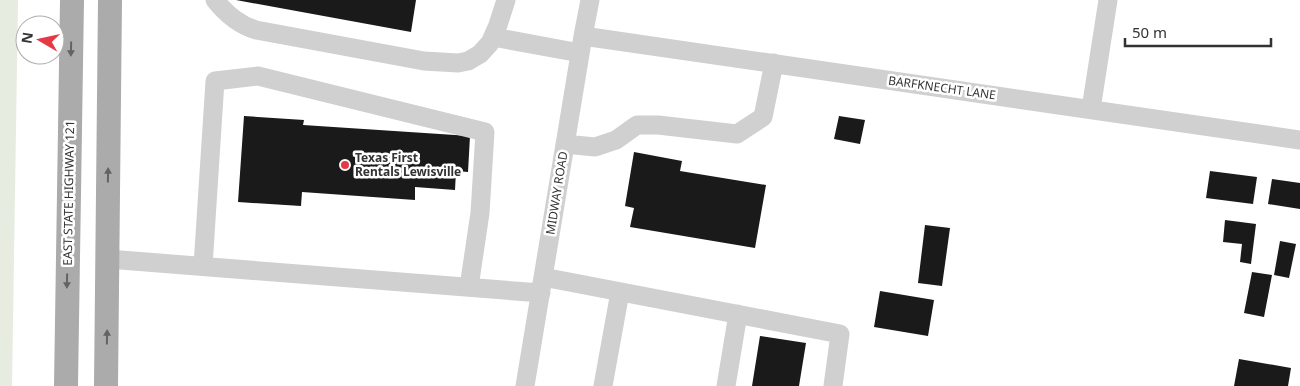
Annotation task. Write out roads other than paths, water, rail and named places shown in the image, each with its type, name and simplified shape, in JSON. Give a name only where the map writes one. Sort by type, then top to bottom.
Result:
[{"type":"main road","name":"EAST STATE HIGHWAY 121","points":[[66,386],[72,0]]},
{"type":"main road","points":[[106,386],[110,0]]},
{"type":"street","points":[[215,0],[228,15],[245,27],[256,30],[424,61],[458,63],[468,61],[480,54],[490,43],[506,0]]},
{"type":"street","name":"MIDWAY ROAD","points":[[525,386],[590,0]]},
{"type":"street","points":[[1091,110],[1108,0]]},
{"type":"street","name":"BARFKNECHT LANE","points":[[493,37],[582,44],[774,64],[1300,140]]},
{"type":"street","points":[[565,144],[595,148],[616,140],[637,125],[658,125],[737,134],[763,117],[774,64]]},
{"type":"street","points":[[203,266],[216,81],[258,76],[485,132],[480,212],[469,287]]},
{"type":"street","points":[[108,259],[469,287],[542,285],[620,292],[840,334],[833,386]]},
{"type":"street","points":[[603,386],[620,292]]},
{"type":"street","points":[[726,386],[738,314]]},
{"type":"place","name":"Texas First Rentals Lewisville","points":[[345,165]]}]
